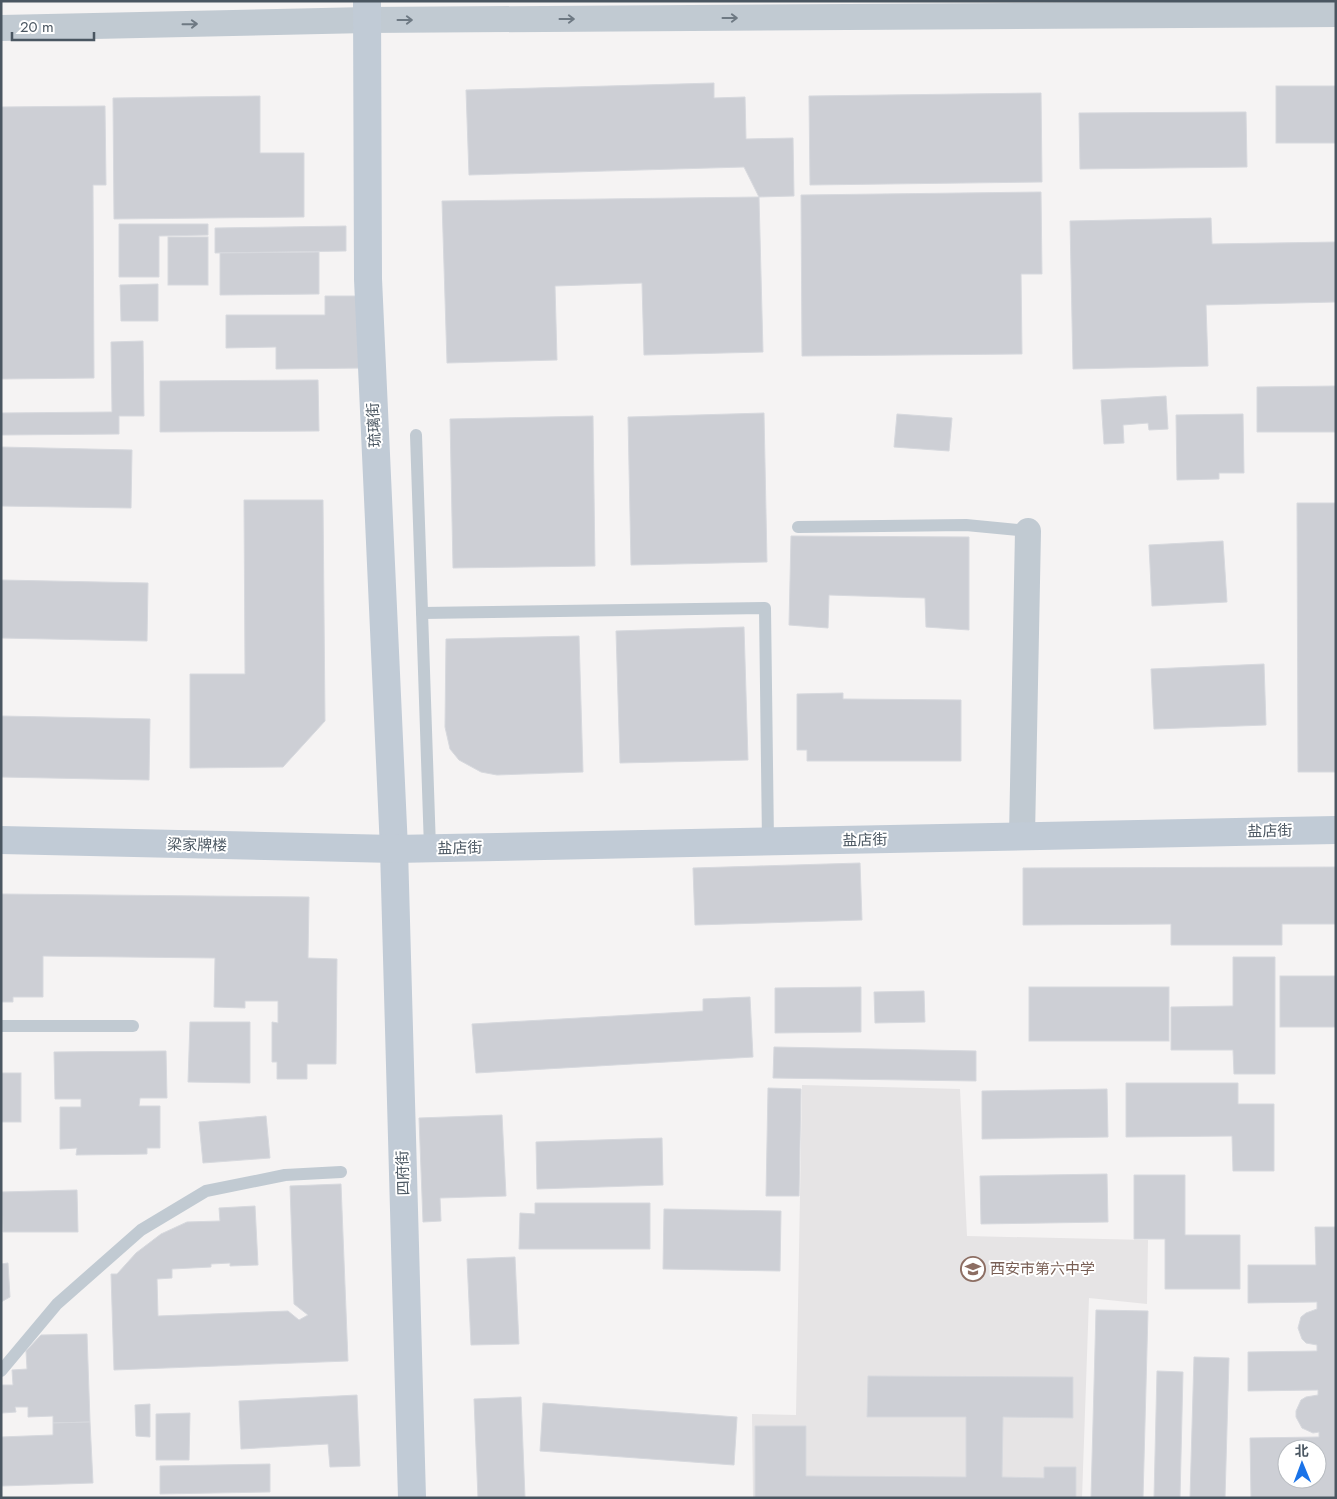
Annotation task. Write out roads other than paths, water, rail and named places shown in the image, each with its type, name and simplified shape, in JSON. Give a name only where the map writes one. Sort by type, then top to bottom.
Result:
[{"type":"street","points":[[1,28],[367,11],[1336,14]]},
{"type":"street","name":"琉璃街","points":[[367,11],[368,279],[394,849]]},
{"type":"street","points":[[1022,836],[1028,532]]},
{"type":"street","name":"盐店街","points":[[394,849],[1336,830]]},
{"type":"street","name":"梁家牌楼","points":[[1,840],[394,849]]},
{"type":"street","name":"四府街","points":[[394,849],[412,1498]]},
{"type":"lane","points":[[416,435],[430,848]]},
{"type":"lane","points":[[798,527],[966,525],[1028,532]]},
{"type":"lane","points":[[422,614],[765,608],[768,842]]},
{"type":"lane","points":[[1,1026],[133,1026]]},
{"type":"lane","points":[[1,1371],[57,1304],[127,1242],[142,1230],[206,1191],[285,1175],[341,1172]]},
{"type":"place","name":"西安市第六中学","points":[[973,1269]]}]
